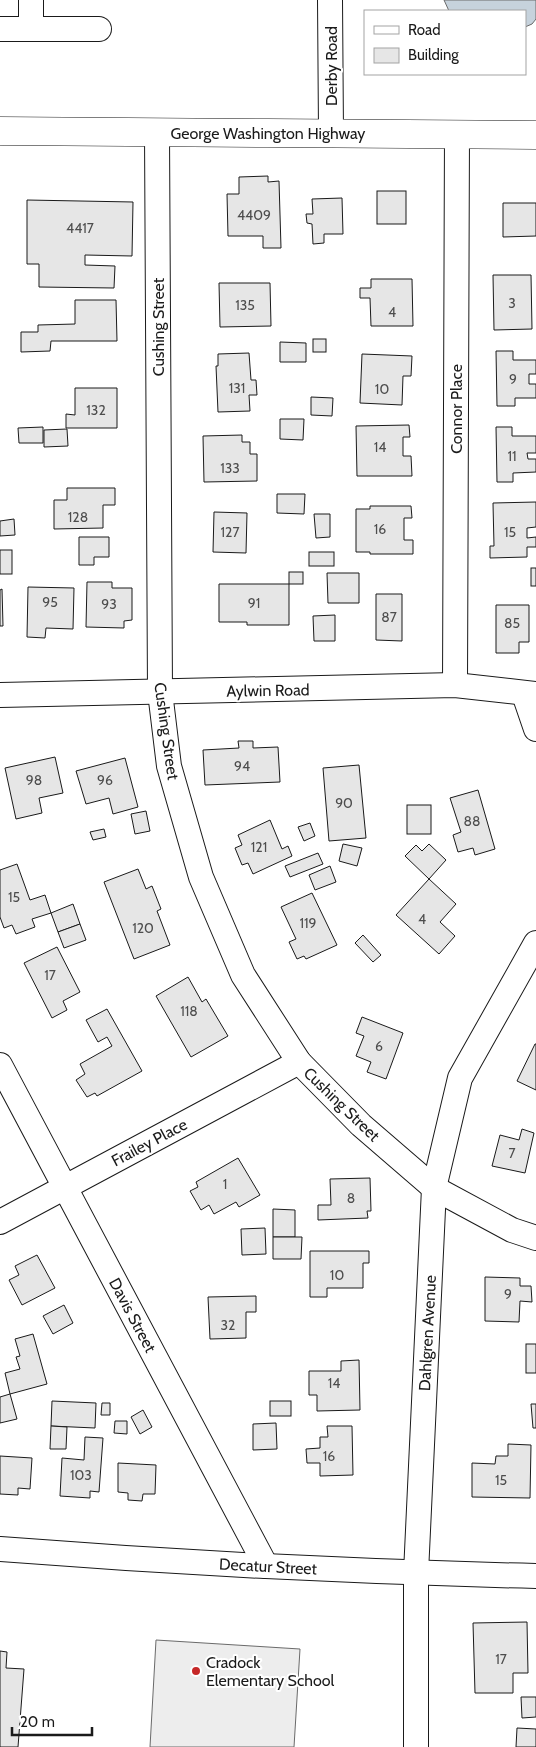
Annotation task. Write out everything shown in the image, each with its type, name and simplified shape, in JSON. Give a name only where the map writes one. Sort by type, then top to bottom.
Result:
[{"type":"main road","name":"George Washington Highway","points":[[0,131],[536,135]]},
{"type":"street","points":[[31,0],[31,28]]},
{"type":"street","name":"Derby Road","points":[[330,0],[331,132]]},
{"type":"street","points":[[0,29],[99,29]]},
{"type":"street","name":"Cushing Street","points":[[157,133],[160,692],[169,766],[201,877],[243,975],[299,1062],[361,1125],[434,1188],[512,1230],[536,1238]]},
{"type":"street","name":"Connor Place","points":[[455,685],[457,133]]},
{"type":"street","name":"Aylwin Road","points":[[0,695],[455,685],[530,694]]},
{"type":"street","points":[[530,694],[536,729]]},
{"type":"street","name":"Dahlgren Avenue","points":[[416,1747],[416,1573],[434,1188],[460,1078],[536,942]]},
{"type":"street","name":"Frailey Place","points":[[0,1222],[299,1062]]},
{"type":"street","name":"Davis Street","points":[[0,1065],[266,1566]]},
{"type":"street","name":"Decatur Street","points":[[0,1549],[266,1566],[536,1576]]},
{"type":"shaded area","points":[[444,0],[536,0],[536,19],[532,24],[526,27],[526,10],[449,10]]},
{"type":"shaded area","points":[[156,1640],[300,1649],[294,1747],[150,1747]]},
{"type":"building","points":[[268,176],[268,182],[279,181],[281,248],[263,248],[263,236],[228,236],[227,194],[239,194],[239,177]]},
{"type":"building","points":[[377,191],[406,191],[406,224],[377,224]]},
{"type":"building","points":[[342,198],[343,234],[324,234],[324,243],[313,244],[312,224],[307,223],[306,214],[313,214],[312,199]]},
{"type":"building","points":[[27,200],[133,202],[132,256],[85,255],[85,265],[115,266],[114,288],[39,287],[39,264],[27,264]]},
{"type":"building","points":[[503,203],[536,203],[536,236],[503,237]]},
{"type":"building","points":[[493,275],[531,275],[532,329],[494,330]]},
{"type":"building","points":[[371,279],[412,279],[413,326],[371,326],[370,298],[360,298],[360,288],[371,288]]},
{"type":"building","points":[[219,283],[270,283],[271,326],[220,327]]},
{"type":"building","points":[[75,300],[116,300],[117,341],[51,341],[50,351],[21,352],[21,332],[38,332],[38,325],[75,324]]},
{"type":"building","points":[[313,339],[326,339],[326,352],[313,352]]},
{"type":"building","points":[[280,342],[306,343],[306,362],[280,362]]},
{"type":"building","points":[[496,351],[513,351],[513,360],[536,360],[536,374],[529,374],[529,384],[536,384],[536,398],[515,398],[515,406],[497,406]]},
{"type":"building","points":[[249,353],[251,380],[256,380],[257,395],[249,395],[250,411],[218,412],[216,366],[218,366],[218,354]]},
{"type":"building","points":[[362,354],[412,356],[411,376],[403,376],[402,405],[360,403]]},
{"type":"building","points":[[75,388],[117,388],[117,428],[66,428],[66,414],[75,415]]},
{"type":"building","points":[[311,397],[333,398],[332,416],[311,415]]},
{"type":"building","points":[[280,419],[304,419],[303,440],[280,439]]},
{"type":"building","points":[[409,425],[410,437],[403,437],[403,456],[411,456],[412,476],[357,476],[356,426]]},
{"type":"building","points":[[43,427],[43,443],[19,443],[18,428]]},
{"type":"building","points":[[496,427],[512,427],[512,436],[536,436],[536,453],[527,453],[528,459],[536,459],[536,472],[513,473],[513,482],[497,482]]},
{"type":"building","points":[[67,429],[68,446],[44,447],[44,430]]},
{"type":"building","points":[[242,435],[242,442],[250,442],[250,454],[257,454],[257,481],[204,482],[203,436]]},
{"type":"building","points":[[67,488],[115,488],[115,505],[103,505],[103,528],[54,529],[54,500],[67,500]]},
{"type":"building","points":[[277,494],[305,494],[304,514],[277,513]]},
{"type":"building","points":[[536,502],[536,527],[527,528],[527,538],[536,537],[536,547],[527,547],[527,557],[490,558],[490,546],[494,546],[493,503]]},
{"type":"building","points":[[370,506],[411,506],[412,518],[404,518],[404,540],[413,540],[413,554],[370,554],[370,552],[356,552],[356,509],[370,509]]},
{"type":"building","points":[[214,512],[247,513],[246,553],[213,552]]},
{"type":"building","points":[[314,514],[330,514],[330,537],[316,538]]},
{"type":"building","points":[[14,519],[15,535],[0,536],[0,521]]},
{"type":"building","points":[[79,537],[109,537],[109,557],[94,557],[94,565],[79,565]]},
{"type":"building","points":[[0,550],[12,550],[12,574],[0,574]]},
{"type":"building","points":[[309,552],[334,552],[334,566],[309,566]]},
{"type":"building","points":[[531,568],[536,568],[536,586],[531,586]]},
{"type":"building","points":[[289,572],[303,572],[303,584],[289,584]]},
{"type":"building","points":[[327,573],[359,573],[359,603],[328,603]]},
{"type":"building","points":[[87,582],[112,582],[112,588],[132,588],[132,620],[124,621],[124,628],[86,627]]},
{"type":"building","points":[[219,584],[289,584],[289,625],[247,625],[247,622],[219,622]]},
{"type":"building","points":[[28,587],[74,588],[73,629],[46,628],[45,638],[27,637]]},
{"type":"building","points":[[2,589],[3,626],[0,626],[0,590]]},
{"type":"building","points":[[376,594],[402,594],[402,641],[376,640]]},
{"type":"building","points":[[496,605],[529,605],[529,642],[519,642],[519,653],[496,653]]},
{"type":"building","points":[[335,615],[335,641],[314,641],[313,616]]},
{"type":"building","points":[[238,741],[253,741],[253,748],[278,747],[280,782],[205,785],[203,750],[239,748]]},
{"type":"building","points":[[55,757],[63,793],[39,798],[42,813],[16,819],[5,768]]},
{"type":"building","points":[[125,758],[138,807],[113,814],[109,798],[86,804],[76,771]]},
{"type":"building","points":[[359,765],[366,838],[329,841],[323,768]]},
{"type":"building","points":[[478,790],[495,849],[475,855],[473,848],[458,852],[453,835],[461,832],[450,798]]},
{"type":"building","points":[[407,805],[431,805],[431,834],[407,834]]},
{"type":"building","points":[[146,811],[150,831],[135,834],[131,814]]},
{"type":"building","points":[[270,820],[282,849],[288,846],[292,856],[253,874],[248,863],[242,865],[235,848],[242,845],[238,835]]},
{"type":"building","points":[[310,823],[315,836],[304,841],[298,827]]},
{"type":"building","points":[[104,829],[106,837],[93,840],[90,832]]},
{"type":"building","points":[[343,844],[362,848],[357,866],[339,861]]},
{"type":"building","points":[[429,844],[446,860],[429,879],[405,856],[416,845],[422,851]]},
{"type":"building","points":[[318,853],[323,864],[290,877],[285,866]]},
{"type":"building","points":[[17,864],[30,900],[45,895],[51,913],[32,919],[35,927],[16,934],[12,925],[4,928],[0,917],[0,870]]},
{"type":"building","points":[[330,866],[336,882],[315,890],[309,875]]},
{"type":"building","points":[[138,869],[146,889],[152,886],[161,909],[157,911],[170,945],[134,959],[104,882]]},
{"type":"building","points":[[429,879],[456,904],[440,922],[455,936],[439,954],[396,915]]},
{"type":"building","points":[[312,893],[337,945],[306,959],[304,956],[297,959],[289,942],[296,939],[281,907]]},
{"type":"building","points":[[73,904],[80,924],[58,932],[51,913]]},
{"type":"building","points":[[80,924],[86,940],[64,948],[58,932]]},
{"type":"building","points":[[363,935],[381,955],[373,962],[355,943]]},
{"type":"building","points":[[57,947],[80,992],[63,1001],[67,1010],[52,1018],[24,963]]},
{"type":"building","points":[[188,977],[202,1002],[206,999],[228,1036],[191,1057],[156,996]]},
{"type":"building","points":[[107,1009],[142,1071],[97,1096],[95,1093],[87,1097],[76,1080],[85,1074],[80,1064],[112,1046],[107,1037],[98,1042],[86,1020]]},
{"type":"building","points":[[362,1017],[403,1033],[386,1079],[367,1072],[371,1062],[356,1056],[364,1036],[356,1033]]},
{"type":"building","points":[[536,1044],[536,1090],[517,1081]]},
{"type":"building","points":[[522,1129],[534,1133],[525,1173],[492,1166],[500,1135],[519,1140]]},
{"type":"building","points":[[238,1158],[260,1195],[239,1207],[236,1202],[214,1214],[209,1205],[201,1210],[190,1191],[198,1187],[196,1182]]},
{"type":"building","points":[[370,1178],[371,1211],[367,1211],[368,1218],[318,1220],[318,1205],[331,1205],[330,1179]]},
{"type":"building","points":[[273,1209],[295,1210],[295,1237],[273,1237]]},
{"type":"building","points":[[265,1228],[266,1254],[242,1255],[241,1229]]},
{"type":"building","points":[[273,1237],[302,1237],[301,1259],[273,1259]]},
{"type":"building","points":[[310,1251],[369,1251],[369,1263],[363,1263],[363,1288],[327,1288],[327,1297],[310,1297]]},
{"type":"building","points":[[37,1255],[55,1288],[22,1305],[9,1280],[19,1275],[15,1266]]},
{"type":"building","points":[[485,1277],[520,1278],[520,1286],[531,1286],[532,1302],[520,1301],[519,1322],[485,1321]]},
{"type":"building","points":[[256,1296],[256,1312],[246,1312],[246,1338],[210,1339],[208,1297]]},
{"type":"building","points":[[64,1305],[73,1323],[53,1334],[43,1316]]},
{"type":"building","points":[[33,1334],[47,1384],[10,1394],[5,1373],[20,1369],[16,1357],[20,1356],[15,1339]]},
{"type":"building","points":[[526,1344],[536,1344],[536,1373],[526,1373]]},
{"type":"building","points":[[359,1360],[360,1410],[317,1411],[317,1395],[309,1395],[309,1371],[341,1371],[341,1361]]},
{"type":"building","points":[[10,1394],[17,1419],[0,1423],[0,1397]]},
{"type":"building","points":[[52,1401],[96,1403],[95,1428],[51,1426]]},
{"type":"building","points":[[270,1401],[291,1401],[291,1416],[270,1416]]},
{"type":"building","points":[[102,1403],[110,1403],[110,1415],[101,1415]]},
{"type":"building","points":[[531,1404],[536,1404],[536,1428],[533,1428]]},
{"type":"building","points":[[143,1410],[152,1427],[140,1434],[131,1417]]},
{"type":"building","points":[[115,1421],[127,1421],[127,1434],[114,1433]]},
{"type":"building","points":[[276,1423],[277,1449],[253,1450],[253,1424]]},
{"type":"building","points":[[51,1426],[67,1427],[66,1449],[50,1449]]},
{"type":"building","points":[[327,1426],[352,1426],[353,1475],[320,1476],[320,1463],[307,1463],[306,1449],[320,1448],[320,1437],[328,1437]]},
{"type":"building","points":[[85,1437],[103,1438],[99,1492],[90,1491],[90,1498],[60,1496],[62,1458],[84,1460]]},
{"type":"building","points":[[508,1444],[531,1445],[530,1498],[472,1497],[472,1463],[495,1464],[496,1456],[508,1456]]},
{"type":"building","points":[[0,1456],[32,1458],[30,1489],[18,1488],[18,1495],[0,1494]]},
{"type":"building","points":[[118,1463],[156,1465],[155,1494],[143,1494],[142,1501],[128,1500],[128,1493],[118,1492]]},
{"type":"building","points":[[527,1622],[528,1673],[513,1673],[513,1693],[475,1693],[473,1623]]},
{"type":"building","points":[[0,1651],[7,1652],[6,1668],[24,1669],[18,1747],[0,1747]]},
{"type":"building","points":[[521,1697],[536,1697],[536,1717],[522,1718]]},
{"type":"building","points":[[517,1728],[536,1729],[536,1747],[516,1747]]},
{"type":"place","name":"Cradock Elementary School","points":[[196,1671]]}]
